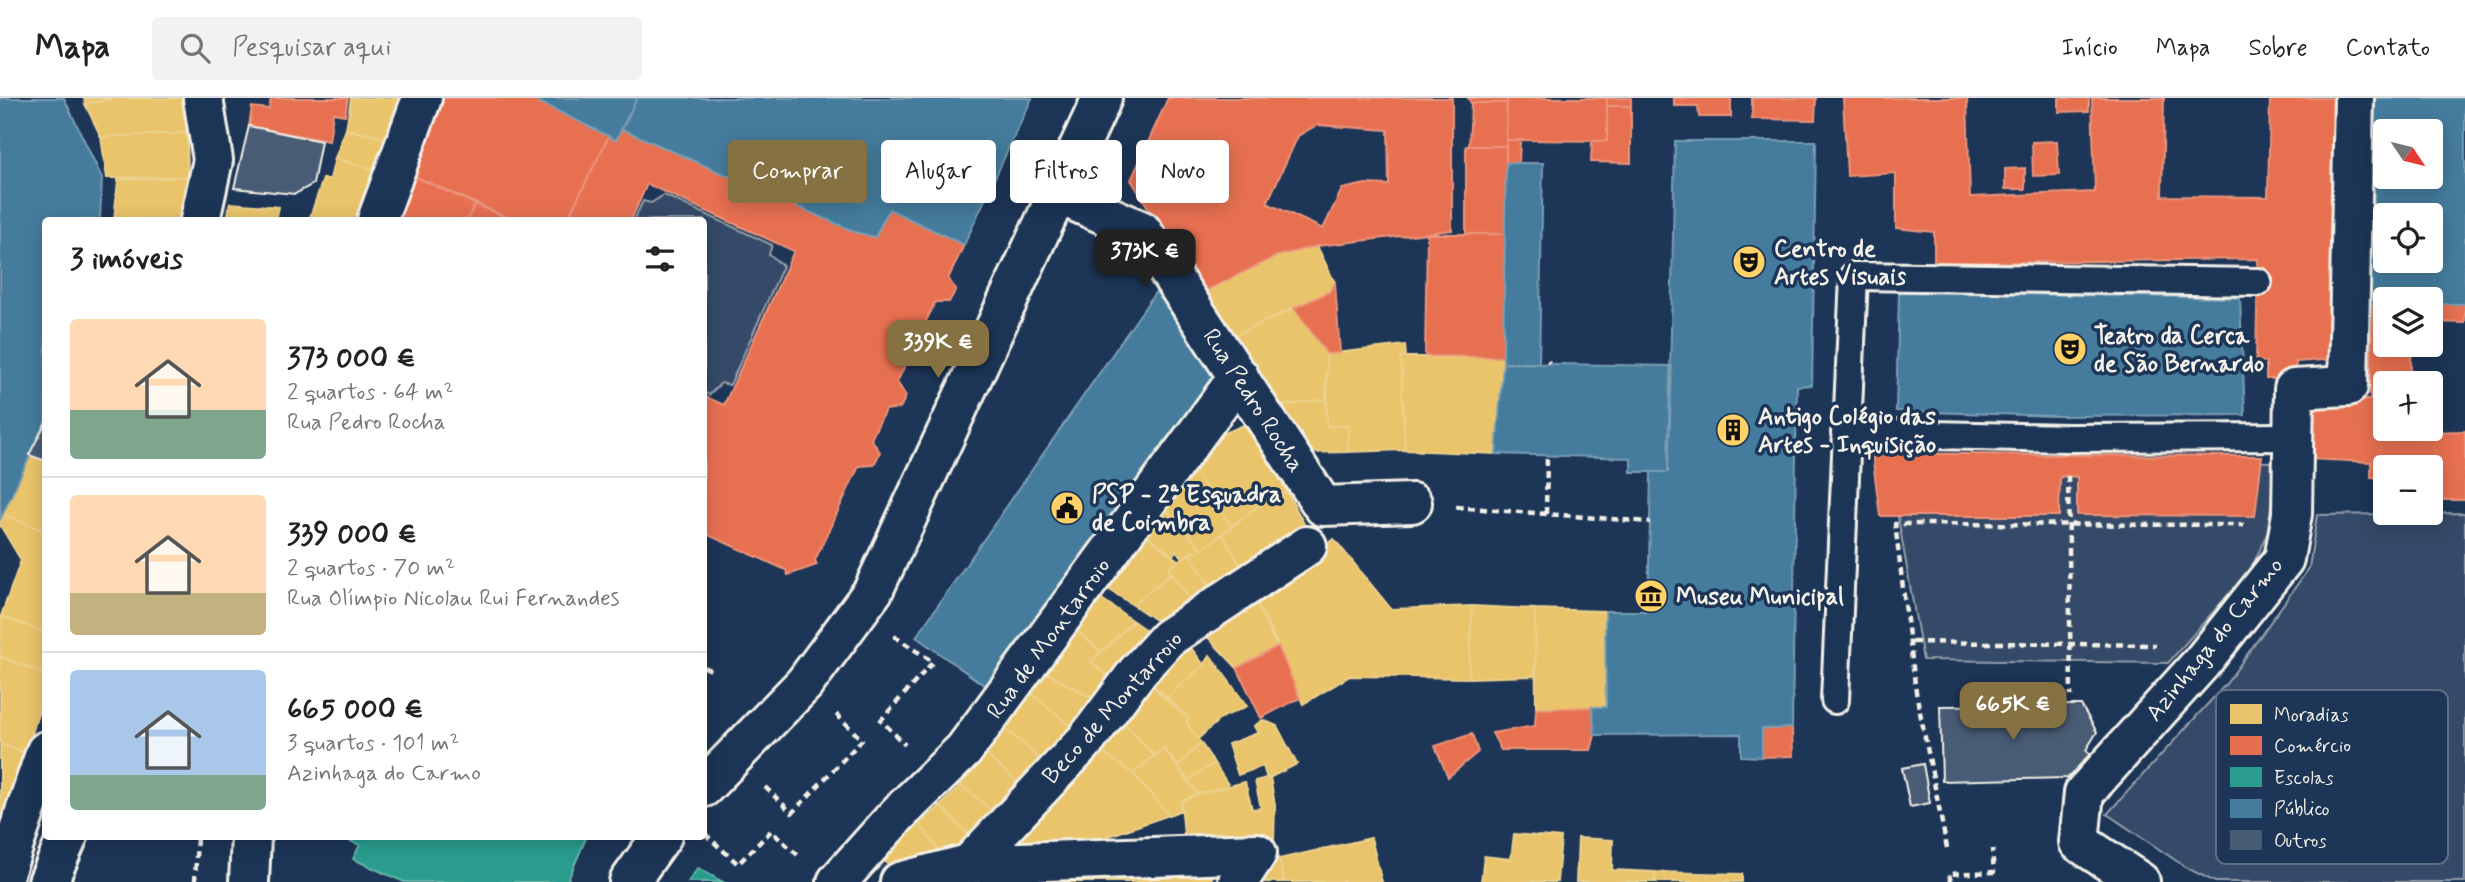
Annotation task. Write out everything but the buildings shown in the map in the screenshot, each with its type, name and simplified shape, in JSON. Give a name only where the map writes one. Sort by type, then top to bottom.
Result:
[{"type":"street","points":[[201,217],[213,160],[203,98]]},
{"type":"street","points":[[378,217],[422,98]]},
{"type":"street","points":[[1083,140],[1102,98]]},
{"type":"street","name":"Azinhaga do Carmo","points":[[2140,882],[2079,842],[2084,793],[2202,662],[2284,559],[2292,514],[2294,389],[2348,386],[2344,283],[2354,98]]},
{"type":"street","points":[[707,784],[804,684],[873,591],[1054,203]]},
{"type":"street","name":"Rua Pedro Rocha","points":[[1078,203],[1142,231],[1323,506],[1412,503]]},
{"type":"street","name":"Rua de Montarroio","points":[[837,882],[899,813],[964,750],[1239,376]]},
{"type":"street","name":"Beco de Montarroio","points":[[969,864],[1087,739],[1107,708],[1168,638],[1307,546]]},
{"type":"street","points":[[1,882],[42,763]]},
{"type":"street","points":[[48,882],[66,840]]},
{"type":"street","points":[[248,882],[251,840]]},
{"type":"street","points":[[629,882],[659,840]]},
{"type":"street","points":[[900,882],[969,864],[1257,853],[1238,882]]},
{"type":"lane","points":[[1835,700],[1854,276],[2258,282]]},
{"type":"lane","points":[[1845,433],[2068,438],[2293,437]]},
{"type":"path","points":[[1546,514],[1547,456]]},
{"type":"path","points":[[2068,477],[2071,696]]},
{"type":"path","points":[[1412,503],[1650,522]]},
{"type":"path","points":[[1947,848],[1916,692],[1912,642],[1895,524],[2249,525]]},
{"type":"path","points":[[859,611],[933,662],[881,720],[906,746],[897,756]]},
{"type":"path","points":[[1912,642],[2142,645]]},
{"type":"path","points":[[707,668],[711,670]]},
{"type":"path","points":[[771,793],[792,813],[862,740],[840,719]]},
{"type":"path","points":[[707,835],[738,864],[771,831],[799,857]]},
{"type":"path","points":[[195,882],[197,840]]},
{"type":"path","points":[[1951,882],[1950,874],[1994,873],[1992,849]]},
{"type":"shaded area","points":[[664,195],[772,245],[769,254],[783,266],[730,385],[721,383],[709,395],[707,217],[635,217],[643,201],[651,203]]},
{"type":"shaded area","points":[[1888,460],[2277,462],[2267,534],[2251,569],[2168,663],[1923,660]]},
{"type":"shaded area","points":[[2443,513],[2465,513],[2465,882],[2215,882],[2187,868],[2107,814],[2216,695],[2216,864],[2448,864],[2448,690],[2221,690],[2309,568],[2317,515],[2373,514],[2373,525],[2443,525]]},
{"type":"place","name":"Centro de Artes Visuais","points":[[1749,262]]},
{"type":"place","name":"Teatro da Cerca de São Bernardo","points":[[2070,349]]},
{"type":"place","name":"Antigo Colégio das Artes - Inquisição","points":[[1733,430]]},
{"type":"place","name":"PSP - 2ª Esquadra de Coimbra","points":[[1067,508]]},
{"type":"place","name":"Museu Municipal","points":[[1651,596]]}]
